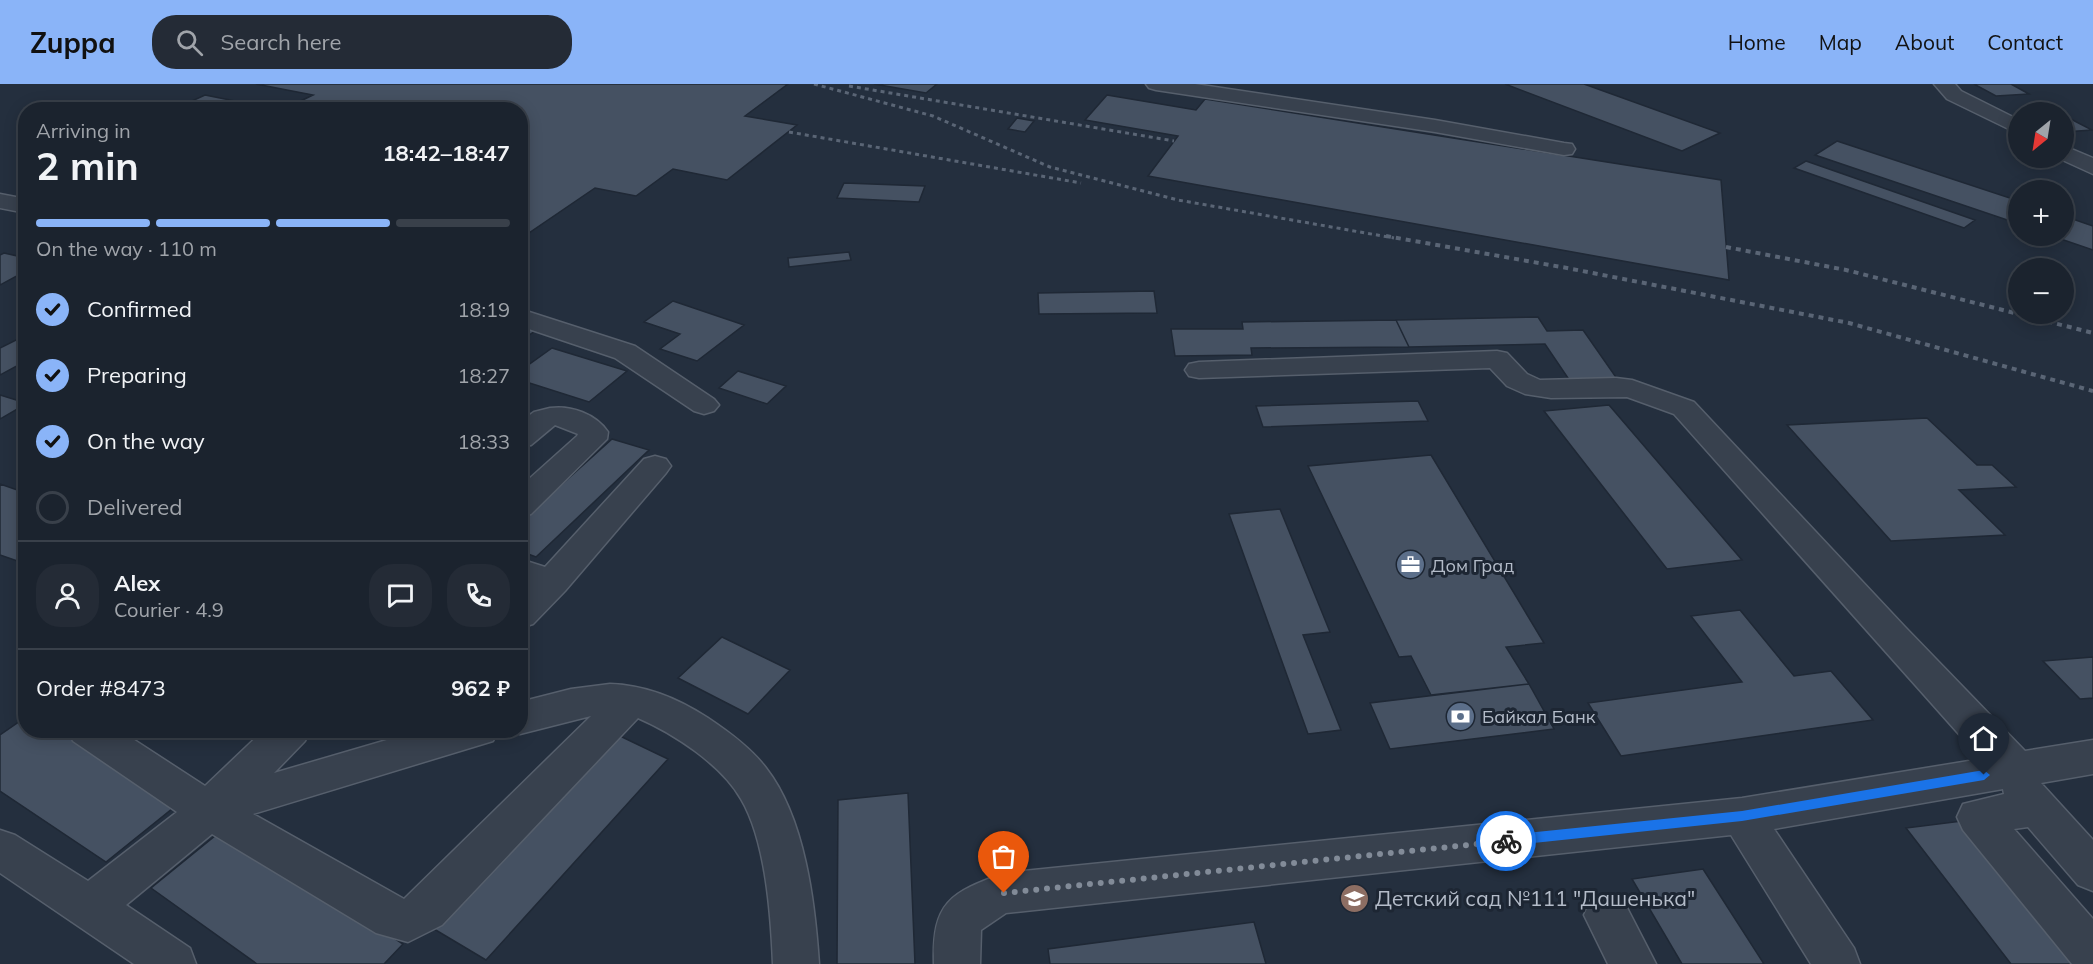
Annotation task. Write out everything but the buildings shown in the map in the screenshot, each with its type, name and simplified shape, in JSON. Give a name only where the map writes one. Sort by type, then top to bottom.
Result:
[{"type":"street","points":[[1156,84],[1434,126],[1564,149]]},
{"type":"street","points":[[1944,84],[1954,95],[2008,122]]},
{"type":"street","points":[[0,201],[18,204]]},
{"type":"street","points":[[528,320],[626,352],[704,405]]},
{"type":"street","points":[[1199,370],[1497,359],[1517,380],[1535,388],[1551,390],[1616,387],[1632,389],[1684,408],[2011,771],[2036,807],[2093,871]]},
{"type":"street","points":[[528,431],[544,418],[554,415],[564,416],[587,426],[593,432],[592,439],[528,499]]},
{"type":"street","points":[[528,607],[553,582],[655,466]]},
{"type":"street","points":[[528,574],[553,582]]},
{"type":"street","points":[[528,716],[573,703],[624,700],[678,719],[713,741],[756,786],[771,819],[794,917],[796,964]]},
{"type":"street","points":[[99,738],[208,810],[392,918],[408,921],[435,901],[630,702]]},
{"type":"street","points":[[90,907],[196,821],[283,738]]},
{"type":"street","points":[[208,810],[452,738]]},
{"type":"street","points":[[957,964],[959,919],[973,905],[1004,893],[1742,816],[2093,757]]},
{"type":"street","points":[[2036,807],[1978,817],[2093,954]]},
{"type":"street","points":[[1742,816],[1837,964]]},
{"type":"street","points":[[0,849],[90,907],[172,964]]},
{"type":"street","points":[[1607,915],[1633,964]]},
{"type":"railway","points":[[814,84],[933,116],[1050,167],[1178,200],[1394,238]]},
{"type":"railway","points":[[849,86],[1174,141]]},
{"type":"railway","points":[[789,132],[1081,183]]},
{"type":"railway","points":[[1386,236],[1567,268],[1849,323],[2093,391]]},
{"type":"railway","points":[[1726,247],[1846,270],[2093,333]]},
{"type":"way so far","points":[[1004,893],[1506,841]]},
{"type":"place","name":"Дом Град","points":[[1410,565]]},
{"type":"place","name":"Байкал Банк","points":[[1461,716]]},
{"type":"place","name":"Детский сад №111 \"Дашенька\"","points":[[1354,898]]},
{"type":"route","points":[[1506,841],[1742,816],[1984,775]]}]
